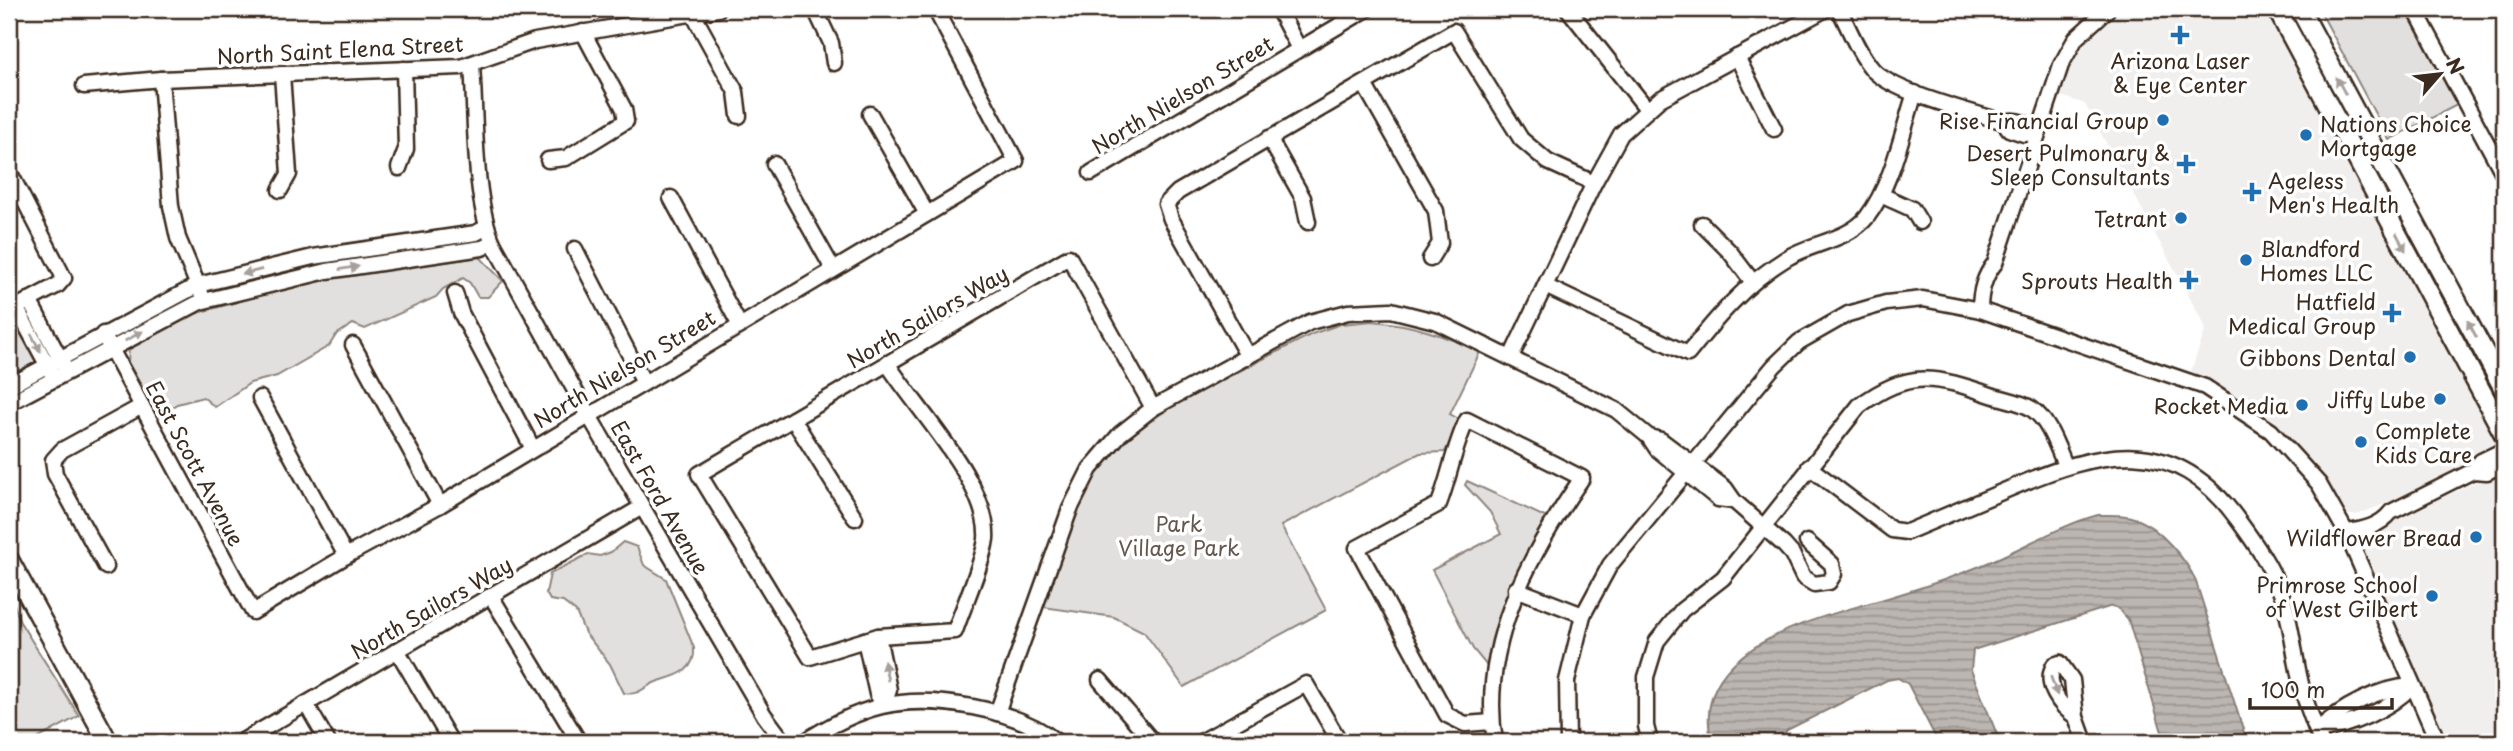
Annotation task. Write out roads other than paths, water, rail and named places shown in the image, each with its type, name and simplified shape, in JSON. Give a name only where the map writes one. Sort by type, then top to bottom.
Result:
[{"type":"main road","points":[[2277,9],[2504,434]]},
{"type":"main road","points":[[2300,9],[2504,389]]},
{"type":"main road","points":[[9,560],[108,742]]},
{"type":"street","name":"North Saint Elena Street","points":[[84,86],[161,79],[472,65],[535,41],[718,9]]},
{"type":"street","points":[[815,9],[831,43],[834,63]]},
{"type":"street","name":"North Nielson Street","points":[[253,612],[346,556],[440,505],[532,447],[1016,161],[934,9]]},
{"type":"street","points":[[1278,9],[1299,49]]},
{"type":"street","name":"North Nielson Street","points":[[1091,173],[1367,9]]},
{"type":"street","points":[[1568,9],[1647,109]]},
{"type":"street","points":[[1511,357],[1594,183],[1621,134],[1647,109],[1826,9]]},
{"type":"street","points":[[1839,9],[1873,70],[1882,78],[1915,93],[2004,122],[2009,129],[2024,134],[2038,133]]},
{"type":"street","points":[[1980,310],[1980,296],[1988,271],[1995,263],[2069,49],[2108,9]]},
{"type":"street","points":[[2415,9],[2504,175]]},
{"type":"street","points":[[693,14],[736,92],[739,116]]},
{"type":"street","points":[[1247,355],[1171,219],[1166,204],[1178,192],[1454,31],[1521,139],[1534,153],[1594,183]]},
{"type":"street","points":[[548,160],[566,158],[626,121],[624,109],[583,32]]},
{"type":"street","points":[[1737,57],[1774,129]]},
{"type":"street","name":"East Ford Avenue","points":[[472,65],[481,194],[493,243],[642,507],[764,715],[785,742]]},
{"type":"street","points":[[399,168],[406,149],[404,69]]},
{"type":"street","points":[[280,190],[289,174],[282,74]]},
{"type":"street","points":[[161,79],[171,206],[178,238],[204,301]]},
{"type":"street","points":[[1364,84],[1436,211],[1440,243],[1430,259]]},
{"type":"street","points":[[1545,286],[1688,354],[1752,281],[1813,244],[1847,233],[1865,219],[1881,195],[1915,93]]},
{"type":"street","points":[[870,114],[927,214]]},
{"type":"street","points":[[1269,138],[1303,198],[1308,222]]},
{"type":"street","points":[[774,164],[833,269]]},
{"type":"street","points":[[9,171],[64,278],[58,285],[18,306],[57,368]]},
{"type":"street","points":[[1881,195],[1912,209],[1920,222]]},
{"type":"street","points":[[671,198],[739,324]]},
{"type":"street","points":[[1702,224],[1730,252],[1752,281]]},
{"type":"street","points":[[9,403],[103,334],[198,285],[313,257],[476,233],[487,227]]},
{"type":"street","points":[[9,386],[110,348],[204,301],[327,271],[482,248],[493,243]]},
{"type":"street","points":[[575,249],[643,381]]},
{"type":"street","name":"North Sailors Way","points":[[872,638],[810,657],[699,474],[1069,257],[1153,408]]},
{"type":"street","points":[[455,293],[461,313],[532,447]]},
{"type":"street","points":[[1568,742],[1567,681],[1583,615],[1610,565],[1774,366],[1816,330],[1848,314],[1905,299],[1939,300],[1980,310],[2188,379],[2232,402],[2271,431],[2305,464],[2332,504],[2438,742]]},
{"type":"street","points":[[997,713],[1079,487],[1090,469],[1120,434],[1153,408],[1247,355],[1310,322],[1348,312],[1391,310],[1435,321],[1604,403],[1650,437],[1657,449],[1689,468],[1718,499],[1734,501],[1766,527],[1792,554],[1802,577],[1814,584],[1829,582],[1834,574],[1832,564],[1807,542]]},
{"type":"street","name":"East Scott Avenue","points":[[103,334],[253,612]]},
{"type":"street","points":[[353,345],[440,505]]},
{"type":"street","points":[[884,705],[890,690],[872,638],[955,631],[986,540],[984,517],[975,490],[937,429],[909,398],[887,363]]},
{"type":"street","points":[[1650,742],[1646,726],[1646,677],[1657,641],[1682,610],[1723,578],[1859,406],[1883,388],[1917,377],[1945,379],[2032,409],[2046,424],[2065,465]]},
{"type":"street","points":[[260,398],[346,556]]},
{"type":"street","points":[[106,567],[55,474],[52,460],[62,450],[142,406]]},
{"type":"street","points":[[793,419],[855,518]]},
{"type":"street","points":[[1492,722],[1465,724],[1447,715],[1357,548],[1439,504],[1451,471],[1454,447],[1467,420],[1582,478],[1533,553],[1516,589],[1504,625],[1494,672],[1492,722],[1495,742]]},
{"type":"street","points":[[2346,533],[2358,522],[2381,512],[2391,513],[2473,471],[2481,461],[2504,450]]},
{"type":"street","points":[[1809,467],[1892,530],[1908,532],[2065,465],[2105,455],[2138,456],[2167,463],[2199,477],[2228,505],[2262,553],[2281,593],[2295,647],[2302,691],[2319,736]]},
{"type":"street","points":[[2473,471],[2487,472],[2504,463]]},
{"type":"street","name":"North Sailors Way","points":[[241,742],[642,507]]},
{"type":"street","points":[[1516,589],[1583,615]]},
{"type":"street","points":[[491,596],[579,742]]},
{"type":"street","points":[[397,650],[451,742]]},
{"type":"street","points":[[1100,680],[1153,742]]},
{"type":"street","points":[[1201,742],[1306,684],[1340,742]]},
{"type":"street","points":[[2319,736],[2333,715],[2394,687],[2412,686]]},
{"type":"street","points":[[306,704],[328,742]]},
{"type":"street","points":[[804,742],[838,720],[884,705],[953,704],[997,713],[1030,726],[1057,742]]},
{"type":"street","points":[[2076,718],[2085,742]]},
{"type":"place","name":"Arizona Laser & Eye Center","points":[[2180,35]]},
{"type":"place","name":"Rise Financial Group","points":[[2163,120]]},
{"type":"place","name":"Nations Choice Mortgage","points":[[2306,135]]},
{"type":"place","name":"Desert Pulmonary & Sleep Consultants","points":[[2186,164]]},
{"type":"place","name":"Ageless Men's Health","points":[[2252,192]]},
{"type":"place","name":"Tetrant","points":[[2181,218]]},
{"type":"place","name":"Blandford Homes LLC","points":[[2246,260]]},
{"type":"place","name":"Sprouts Health","points":[[2189,280]]},
{"type":"place","name":"Hatfield Medical Group","points":[[2392,313]]},
{"type":"place","name":"Gibbons Dental","points":[[2410,357]]},
{"type":"place","name":"Jiffy Lube","points":[[2440,399]]},
{"type":"place","name":"Rocket Media","points":[[2302,405]]},
{"type":"place","name":"Complete Kids Care","points":[[2361,442]]},
{"type":"place","name":"Wildflower Bread","points":[[2476,537]]},
{"type":"place","name":"Primrose School of West Gilbert","points":[[2432,596]]},
{"type":"park label","name":"Park Village Park","points":[[1179,535]]}]
